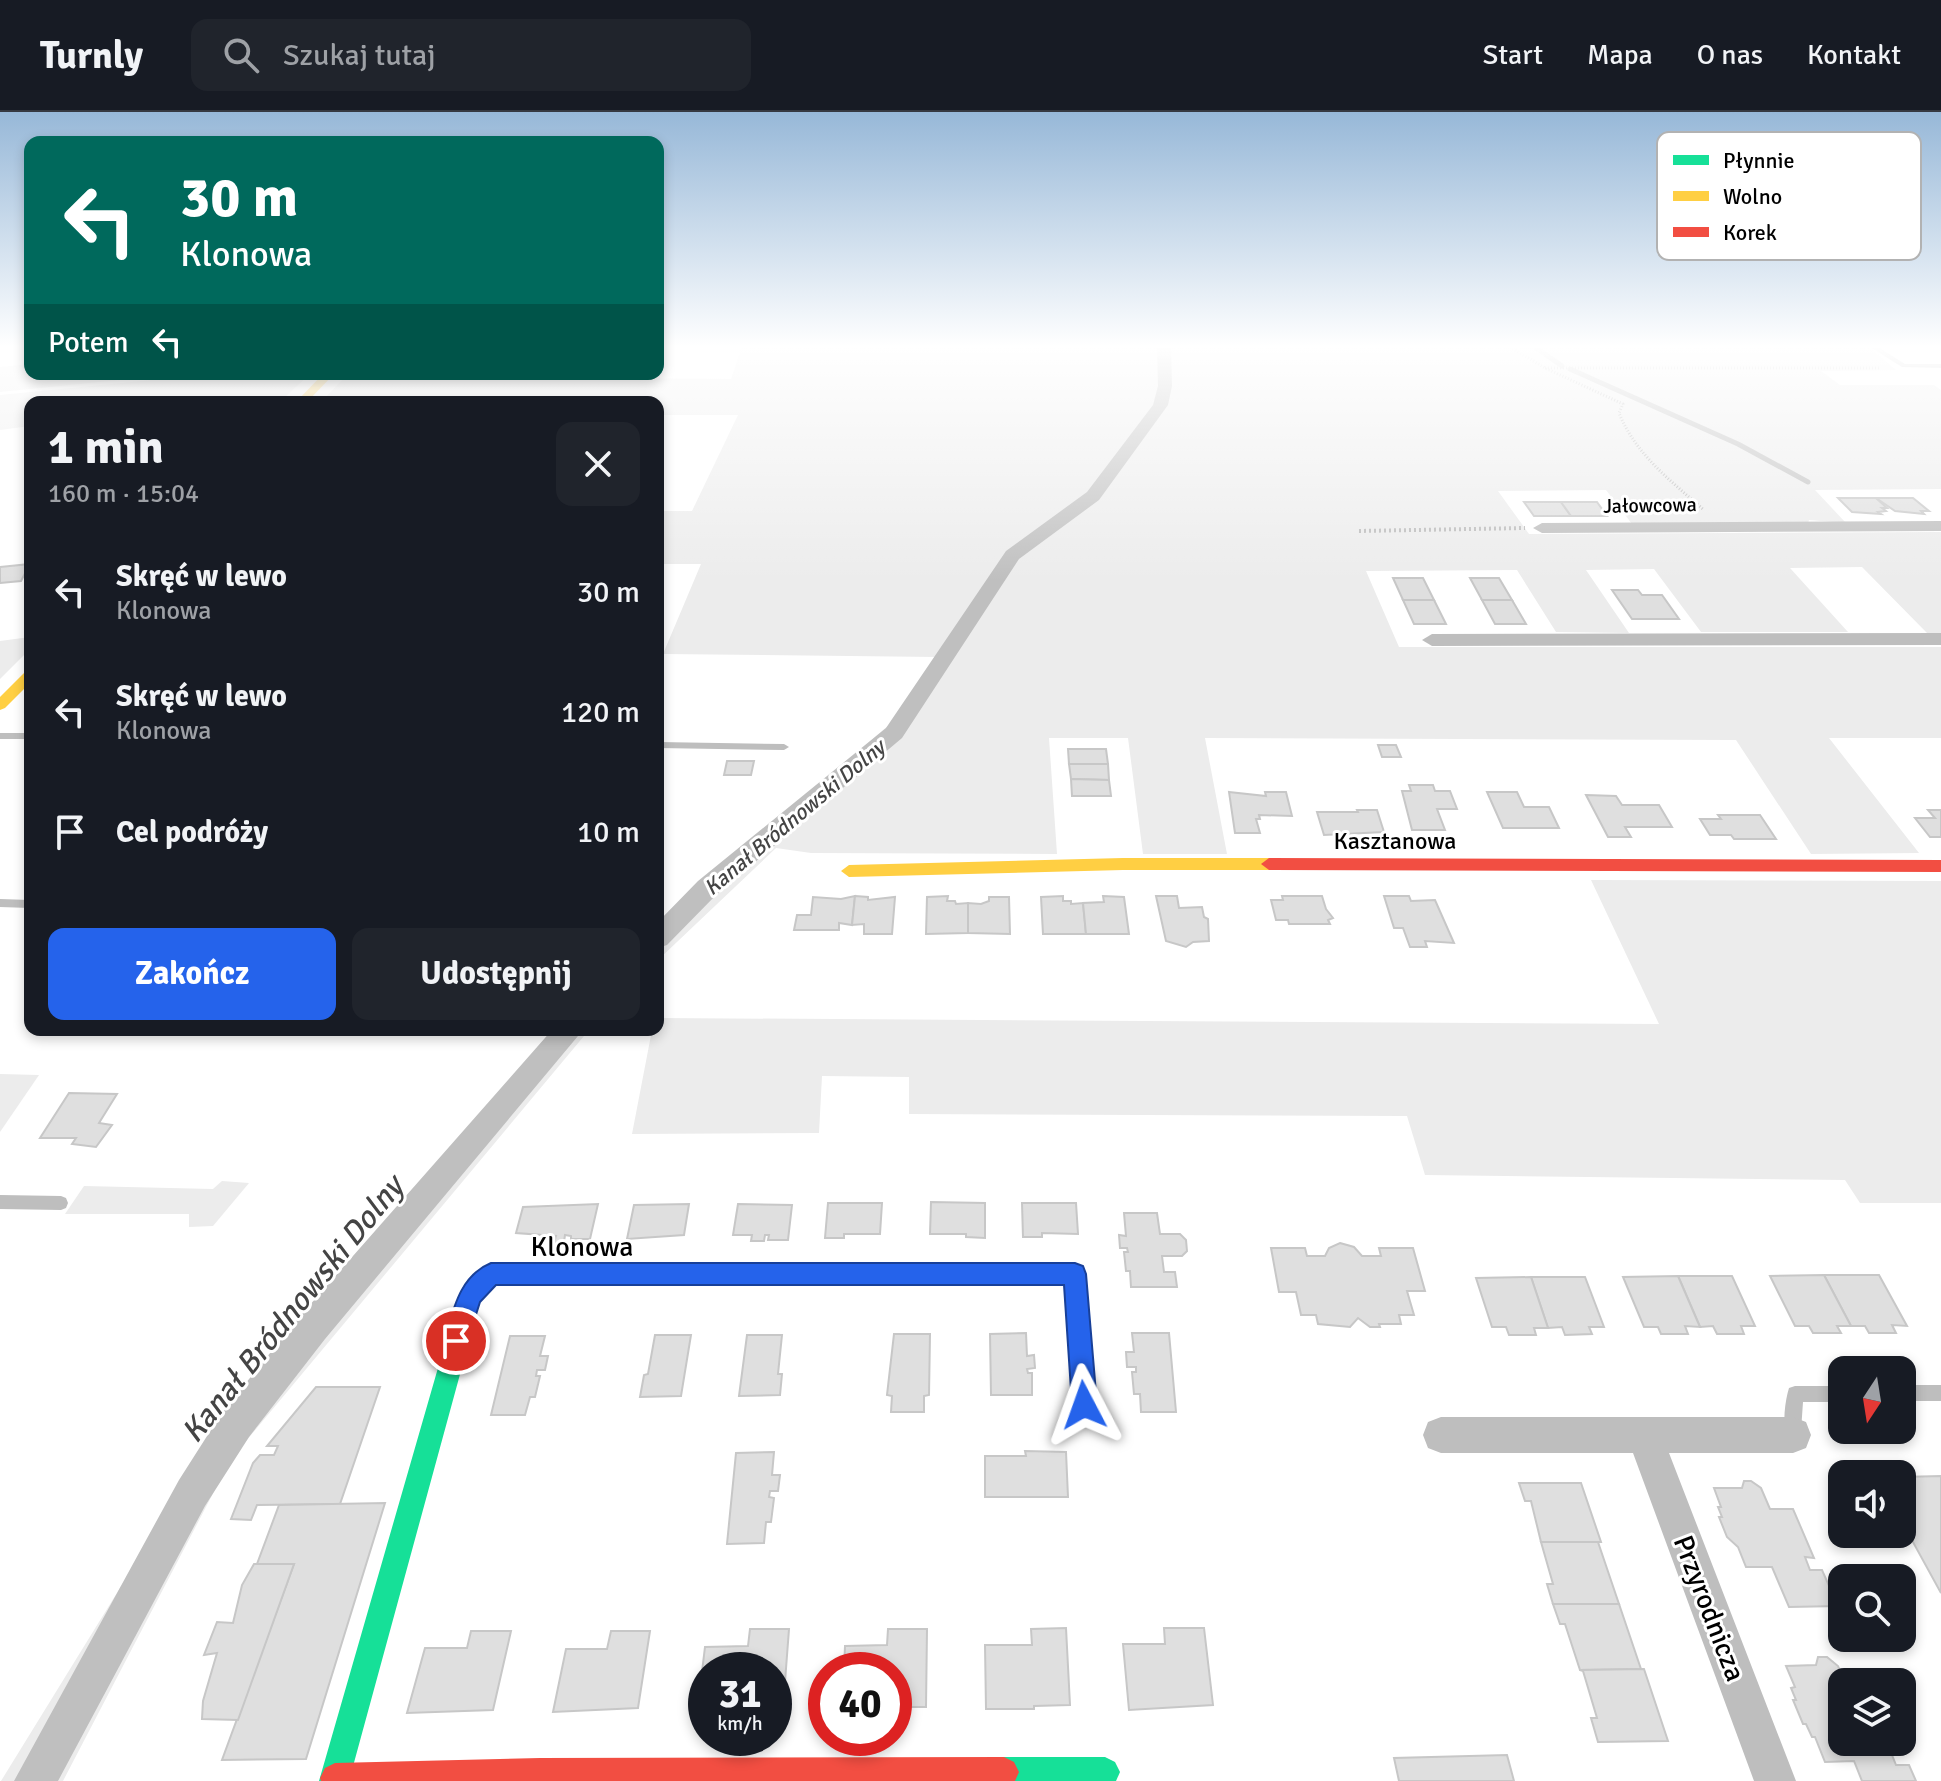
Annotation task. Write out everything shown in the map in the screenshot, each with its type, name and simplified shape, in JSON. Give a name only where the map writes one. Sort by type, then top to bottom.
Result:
[{"type":"street","name":"Jałowcowa","points":[[1542,528],[1941,526]]},
{"type":"street","points":[[1432,640],[1941,639]]},
{"type":"street","points":[[0,705],[24,681]]},
{"type":"street","name":"Kasztanowa","points":[[849,871],[1123,864],[1941,866]]},
{"type":"street","name":"Klonowa","points":[[335,1779],[464,1312],[470,1295],[491,1274],[1075,1274],[1084,1405]]},
{"type":"street","points":[[1441,1435],[1793,1435]]},
{"type":"street","name":"Przyrodnicza","points":[[1644,1435],[1775,1781]]},
{"type":"street","points":[[335,1779],[1023,1777],[1105,1772]]},
{"type":"lane","points":[[0,736],[24,736]]},
{"type":"lane","points":[[664,745],[784,747]]},
{"type":"lane","points":[[0,903],[24,904]]},
{"type":"lane","points":[[0,1202],[61,1203]]},
{"type":"lane","points":[[1916,1393],[1941,1393]]},
{"type":"lane","points":[[1793,1435],[1795,1394],[1828,1394]]},
{"type":"path","points":[[1623,425],[1625,431],[1670,479],[1722,527]]},
{"type":"path","points":[[1359,531],[1542,528]]},
{"type":"shaded area","points":[[0,425],[24,425],[24,427],[0,430]]},
{"type":"shaded area","points":[[733,425],[1941,425],[1941,489],[1815,490],[1846,523],[1809,520],[1808,523],[1632,524],[1606,490],[1498,491],[1529,534],[1941,532],[1941,633],[1927,633],[1862,567],[1790,568],[1848,632],[1701,632],[1654,569],[1586,570],[1629,633],[1556,632],[1517,570],[1366,571],[1399,647],[1941,647],[1941,738],[1829,738],[1919,853],[1811,854],[1736,740],[1205,738],[1227,854],[1143,854],[1128,738],[1049,738],[1057,854],[811,853],[776,848],[664,954],[664,923],[897,718],[937,657],[664,654],[701,564],[664,564],[664,511],[692,511]]},
{"type":"shaded area","points":[[24,638],[24,655],[0,679],[0,641]]},
{"type":"shaded area","points":[[1591,880],[1941,881],[1941,1203],[1860,1203],[1845,1180],[1425,1175],[1407,1116],[909,1114],[909,1077],[822,1076],[819,1133],[632,1134],[651,1036],[664,1036],[664,1018],[1659,1024]]},
{"type":"shaded area","points":[[554,1036],[584,1036],[231,1459],[63,1781],[1,1781],[205,1450],[250,1387],[493,1101]]},
{"type":"shaded area","points":[[0,1074],[39,1075],[0,1132]]},
{"type":"shaded area","points":[[222,1181],[249,1183],[213,1226],[189,1227],[189,1214],[65,1214],[84,1186],[213,1189]]},
{"type":"building","points":[[1838,498],[1876,498],[1887,508],[1878,512],[1881,514],[1852,512]]},
{"type":"building","points":[[1876,498],[1913,498],[1929,511],[1921,511],[1924,514],[1895,511]]},
{"type":"building","points":[[1524,502],[1561,502],[1571,516],[1534,516]]},
{"type":"building","points":[[1561,502],[1597,502],[1607,516],[1571,516]]},
{"type":"building","points":[[24,565],[24,575],[21,581],[0,583],[0,567]]},
{"type":"building","points":[[1393,578],[1423,578],[1434,600],[1403,600]]},
{"type":"building","points":[[1470,578],[1499,578],[1512,600],[1482,600]]},
{"type":"building","points":[[1612,590],[1638,590],[1642,595],[1662,595],[1679,619],[1632,619]]},
{"type":"building","points":[[1403,600],[1434,600],[1446,624],[1414,624]]},
{"type":"building","points":[[1482,600],[1512,600],[1526,624],[1495,624]]},
{"type":"building","points":[[1378,745],[1396,745],[1401,757],[1382,757]]},
{"type":"building","points":[[1068,749],[1106,749],[1108,764],[1069,764]]},
{"type":"building","points":[[727,761],[754,761],[751,775],[724,775]]},
{"type":"building","points":[[1069,764],[1108,764],[1109,780],[1071,779]]},
{"type":"building","points":[[1071,779],[1109,780],[1111,796],[1072,796]]},
{"type":"building","points":[[1409,785],[1433,785],[1435,791],[1450,791],[1457,809],[1437,809],[1445,830],[1412,830],[1402,791],[1411,791]]},
{"type":"building","points":[[1229,792],[1266,796],[1265,792],[1286,792],[1292,816],[1259,815],[1260,819],[1256,819],[1260,833],[1235,833]]},
{"type":"building","points":[[1487,792],[1517,792],[1524,807],[1549,807],[1559,828],[1503,828]]},
{"type":"building","points":[[1586,795],[1616,796],[1622,805],[1659,805],[1672,827],[1625,827],[1631,837],[1608,837]]},
{"type":"building","points":[[1377,810],[1384,832],[1324,835],[1317,812]]},
{"type":"building","points":[[1928,810],[1941,810],[1941,837],[1930,837],[1915,818],[1935,818]]},
{"type":"building","points":[[1718,815],[1760,815],[1776,839],[1734,839],[1731,835],[1710,835],[1700,819],[1721,819]]},
{"type":"building","points":[[855,896],[852,925],[839,923],[839,930],[794,930],[797,915],[811,915],[813,897],[841,899]]},
{"type":"building","points":[[855,896],[868,897],[868,900],[895,897],[892,934],[864,934],[864,924],[852,925]]},
{"type":"building","points":[[948,896],[947,901],[968,903],[968,933],[926,934],[927,897]]},
{"type":"building","points":[[1063,896],[1063,901],[1071,901],[1071,904],[1083,903],[1086,934],[1043,934],[1041,897]]},
{"type":"building","points":[[1103,896],[1124,897],[1129,934],[1086,934],[1083,903],[1104,902]]},
{"type":"building","points":[[1156,896],[1177,896],[1179,908],[1202,907],[1204,917],[1208,919],[1209,941],[1193,942],[1186,947],[1166,941]]},
{"type":"building","points":[[1282,896],[1322,896],[1333,918],[1328,920],[1330,924],[1289,924],[1288,920],[1276,920],[1271,900],[1283,900]]},
{"type":"building","points":[[1384,896],[1409,896],[1411,901],[1435,900],[1454,943],[1425,941],[1427,947],[1410,947],[1403,928],[1394,928]]},
{"type":"building","points":[[989,897],[1009,897],[1010,934],[968,933],[968,903],[981,904],[989,901]]},
{"type":"building","points":[[69,1093],[117,1094],[99,1123],[112,1125],[96,1147],[72,1144],[76,1138],[40,1138]]},
{"type":"building","points":[[931,1202],[985,1203],[985,1238],[966,1237],[966,1234],[930,1234]]},
{"type":"building","points":[[828,1203],[882,1203],[880,1234],[844,1234],[844,1238],[825,1238]]},
{"type":"building","points":[[1022,1203],[1076,1203],[1078,1234],[1042,1233],[1042,1237],[1023,1237]]},
{"type":"building","points":[[598,1204],[590,1239],[571,1239],[571,1236],[565,1235],[564,1242],[554,1243],[556,1236],[516,1233],[523,1207]]},
{"type":"building","points":[[689,1204],[684,1235],[627,1239],[634,1205]]},
{"type":"building","points":[[738,1204],[792,1205],[788,1240],[768,1240],[769,1235],[765,1235],[764,1241],[751,1241],[752,1235],[733,1235]]},
{"type":"building","points":[[1124,1213],[1157,1213],[1160,1234],[1180,1234],[1186,1240],[1187,1251],[1182,1256],[1162,1256],[1164,1272],[1175,1272],[1177,1287],[1131,1287],[1124,1252],[1128,1252],[1127,1248],[1120,1248],[1119,1235],[1126,1236]]},
{"type":"building","points":[[1340,1243],[1354,1247],[1362,1256],[1381,1256],[1379,1248],[1413,1248],[1425,1291],[1407,1291],[1414,1315],[1399,1315],[1401,1324],[1379,1324],[1380,1327],[1370,1327],[1358,1318],[1350,1327],[1318,1324],[1316,1315],[1301,1315],[1296,1292],[1279,1292],[1271,1248],[1305,1248],[1307,1256],[1325,1256],[1329,1248]]},
{"type":"building","points":[[1824,1275],[1879,1275],[1907,1326],[1892,1325],[1896,1333],[1869,1333],[1865,1326],[1851,1326]]},
{"type":"building","points":[[1824,1275],[1851,1326],[1837,1326],[1841,1333],[1813,1333],[1809,1326],[1795,1326],[1770,1276]]},
{"type":"building","points":[[1678,1276],[1732,1276],[1755,1326],[1741,1326],[1744,1334],[1717,1334],[1713,1326],[1700,1327]]},
{"type":"building","points":[[1678,1276],[1700,1327],[1685,1326],[1688,1334],[1661,1334],[1658,1327],[1644,1327],[1623,1277]]},
{"type":"building","points":[[1531,1277],[1585,1277],[1604,1327],[1589,1327],[1592,1334],[1565,1335],[1562,1327],[1548,1328]]},
{"type":"building","points":[[1531,1277],[1548,1328],[1534,1328],[1536,1335],[1509,1335],[1506,1327],[1492,1327],[1476,1278]]},
{"type":"building","points":[[1026,1333],[1027,1356],[1034,1355],[1035,1368],[1027,1369],[1028,1373],[1032,1373],[1032,1395],[991,1395],[990,1334]]},
{"type":"building","points":[[1132,1333],[1169,1333],[1176,1412],[1141,1412],[1140,1394],[1134,1394],[1132,1372],[1136,1372],[1136,1367],[1127,1367],[1126,1352],[1134,1352]]},
{"type":"building","points":[[894,1334],[930,1334],[929,1395],[924,1396],[924,1412],[891,1412],[892,1396],[887,1395]]},
{"type":"building","points":[[655,1335],[691,1335],[681,1396],[640,1397]]},
{"type":"building","points":[[747,1335],[782,1335],[778,1374],[782,1374],[780,1395],[739,1396]]},
{"type":"building","points":[[510,1336],[545,1336],[540,1356],[548,1356],[545,1370],[537,1370],[536,1376],[540,1376],[535,1397],[530,1397],[525,1415],[491,1415]]},
{"type":"building","points":[[316,1387],[380,1387],[340,1504],[257,1505],[251,1520],[231,1519],[253,1463],[260,1455],[274,1455],[278,1446],[267,1446]]},
{"type":"building","points":[[1025,1451],[1066,1452],[1068,1497],[985,1497],[985,1456],[1026,1456]]},
{"type":"building","points":[[774,1452],[772,1475],[780,1475],[778,1491],[770,1491],[769,1497],[774,1498],[771,1522],[766,1522],[764,1543],[727,1544],[736,1453]]},
{"type":"building","points":[[1941,1476],[1941,1593],[1916,1547],[1916,1477]]},
{"type":"building","points":[[1744,1481],[1751,1481],[1761,1488],[1770,1509],[1793,1509],[1814,1558],[1805,1557],[1810,1570],[1822,1570],[1828,1584],[1828,1606],[1789,1607],[1772,1567],[1746,1567],[1738,1547],[1727,1537],[1719,1517],[1722,1517],[1718,1507],[1721,1507],[1714,1488],[1742,1488]]},
{"type":"building","points":[[1519,1483],[1581,1483],[1601,1542],[1541,1542],[1531,1501],[1525,1501]]},
{"type":"building","points":[[385,1503],[306,1759],[222,1760],[294,1564],[257,1564],[279,1505]]},
{"type":"building","points":[[1541,1542],[1598,1542],[1619,1604],[1553,1604],[1547,1584],[1553,1584]]},
{"type":"building","points":[[254,1564],[294,1564],[238,1720],[202,1719],[203,1701],[217,1653],[204,1655],[217,1622],[233,1623],[242,1585]]},
{"type":"building","points":[[1553,1604],[1619,1604],[1641,1669],[1644,1669],[1580,1670],[1565,1624],[1560,1624]]},
{"type":"building","points":[[1066,1628],[1070,1705],[986,1709],[985,1645],[1032,1645],[1031,1629]]},
{"type":"building","points":[[1164,1628],[1204,1628],[1213,1705],[1129,1710],[1123,1644],[1165,1644]]},
{"type":"building","points":[[750,1629],[789,1629],[787,1652],[704,1652],[705,1647],[748,1646]]},
{"type":"building","points":[[888,1629],[927,1629],[926,1707],[912,1707],[912,1652],[845,1652],[845,1646],[887,1645]]},
{"type":"building","points":[[471,1631],[511,1631],[493,1710],[407,1713],[425,1648],[467,1648]]},
{"type":"building","points":[[611,1631],[650,1631],[638,1708],[553,1712],[566,1649],[607,1649]]},
{"type":"building","points":[[1818,1657],[1827,1657],[1839,1668],[1828,1668],[1828,1756],[1892,1756],[1896,1765],[1909,1765],[1916,1781],[1862,1781],[1854,1761],[1825,1762],[1815,1737],[1803,1724],[1793,1700],[1796,1700],[1791,1688],[1795,1687],[1786,1666],[1816,1665]]},
{"type":"building","points":[[1644,1669],[1668,1741],[1598,1742],[1591,1718],[1597,1718],[1583,1671],[1580,1670]]},
{"type":"building","points":[[1507,1755],[1514,1781],[1399,1781],[1394,1758]]},
{"type":"waterway","name":"Kanał Bródnowski Dolny","points":[[664,932],[707,888],[894,733],[1012,555],[1093,496],[1145,425]]},
{"type":"waterway","points":[[1695,425],[1808,482]]},
{"type":"waterway","name":"Kanał Bródnowski Dolny","points":[[35,1781],[192,1493],[236,1424],[313,1327],[564,1036]]},
{"type":"traffic: fast","points":[[334,1781],[470,1295],[491,1274],[624,1274]]},
{"type":"traffic: fast","points":[[1004,1772],[1105,1772]]},
{"type":"traffic: slow","points":[[0,705],[24,681]]},
{"type":"traffic: slow","points":[[849,871],[1123,864],[1269,864]]},
{"type":"traffic: slow","points":[[624,1274],[1075,1274],[1084,1405]]},
{"type":"traffic: jam","points":[[1269,864],[1941,866]]},
{"type":"traffic: jam","points":[[335,1778],[540,1773],[1004,1772]]},
{"type":"route","points":[[456,1341],[470,1295],[491,1274],[1075,1274],[1084,1405]]}]
